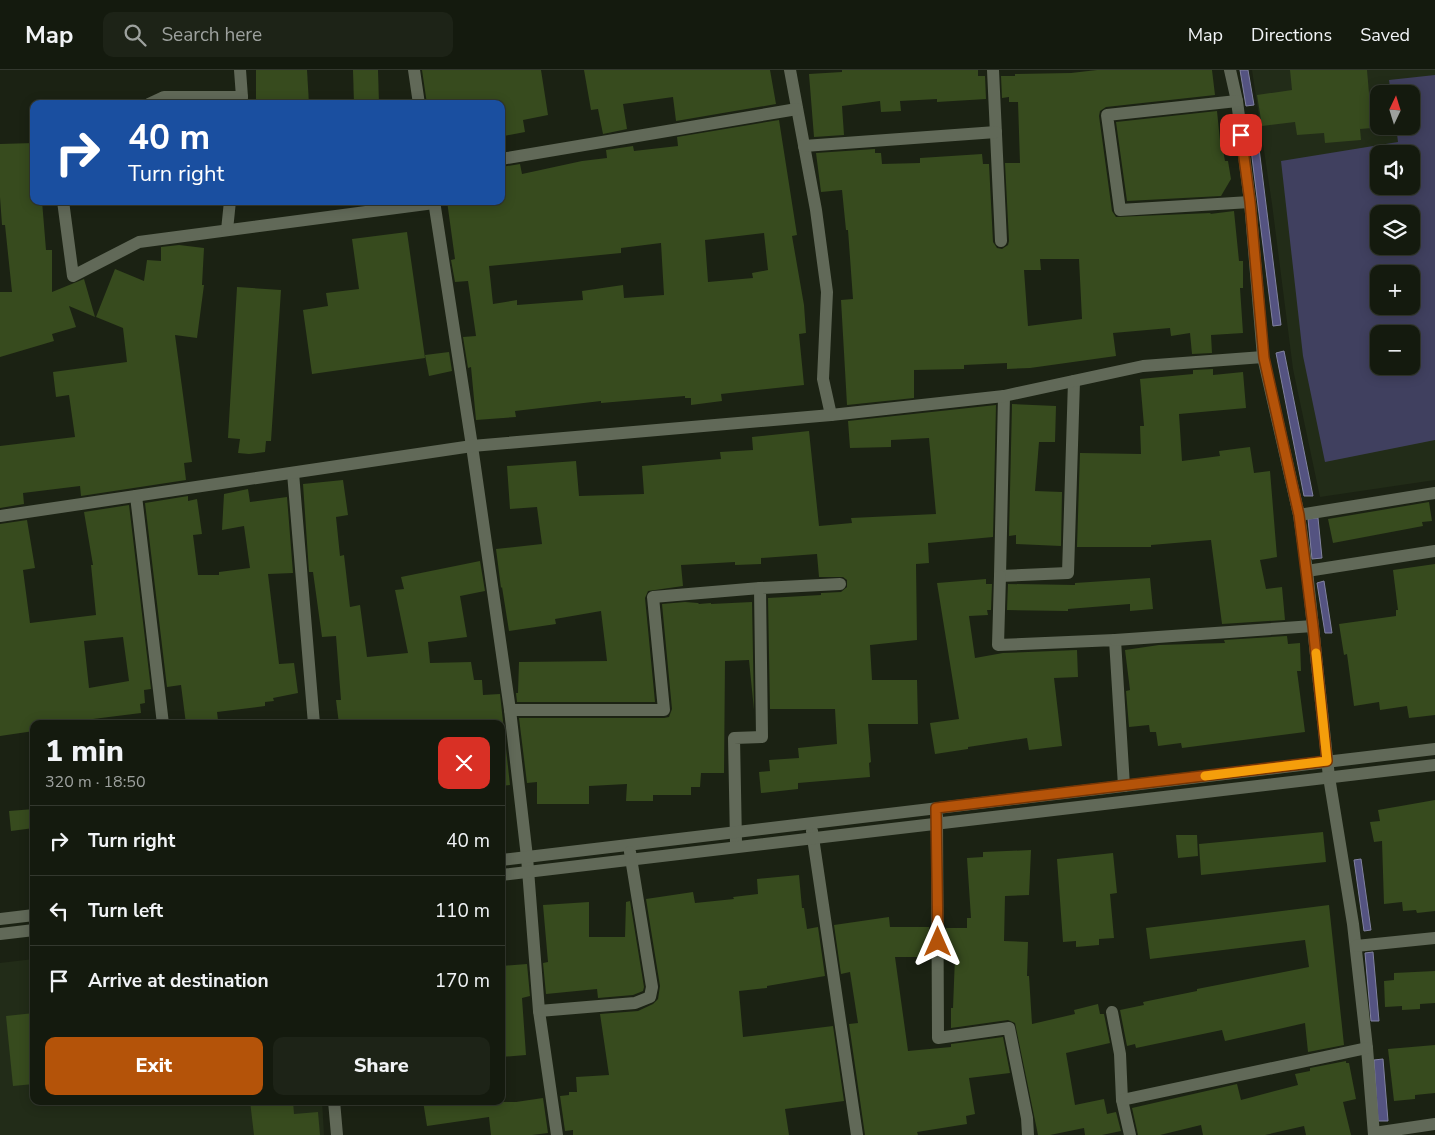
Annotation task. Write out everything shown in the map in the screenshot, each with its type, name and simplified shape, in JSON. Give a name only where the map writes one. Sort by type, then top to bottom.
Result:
[{"type":"street","points":[[158,100],[164,97],[242,100],[240,70]]},
{"type":"street","points":[[414,70],[418,100]]},
{"type":"street","points":[[790,70],[816,210],[826,292],[823,379],[831,415]]},
{"type":"street","points":[[993,70],[1001,241]]},
{"type":"street","points":[[1230,70],[1237,101],[1250,202],[1264,358],[1299,515],[1307,571],[1329,777],[1356,946],[1374,1134],[1435,1124]]},
{"type":"street","points":[[1237,101],[1107,115],[1120,210],[1250,202]]},
{"type":"street","points":[[505,158],[797,109]]},
{"type":"street","points":[[804,146],[996,132]]},
{"type":"street","points":[[64,205],[73,276],[139,242],[412,205]]},
{"type":"street","points":[[227,230],[230,205]]},
{"type":"street","points":[[434,205],[510,710],[527,857],[539,1011],[557,1135]]},
{"type":"street","points":[[0,516],[472,446],[831,415],[1004,396],[1143,366],[1264,358]]},
{"type":"street","points":[[1000,576],[1068,573],[1074,381]]},
{"type":"street","points":[[1004,396],[998,645],[1114,640],[1313,626]]},
{"type":"street","points":[[293,473],[314,720]]},
{"type":"street","points":[[1299,515],[1435,493]]},
{"type":"street","points":[[136,496],[163,720]]},
{"type":"street","points":[[1307,571],[1435,551]]},
{"type":"street","points":[[510,710],[664,710],[653,597],[760,588],[840,584]]},
{"type":"street","points":[[736,847],[734,738],[762,737],[760,588]]},
{"type":"street","points":[[1114,640],[1124,786]]},
{"type":"street","points":[[505,860],[1435,749]]},
{"type":"street","points":[[505,875],[1435,765]]},
{"type":"street","points":[[936,808],[938,824],[938,1038],[1009,1028],[1027,1118],[1028,1135]]},
{"type":"street","points":[[812,824],[856,1135]]},
{"type":"street","points":[[539,1011],[635,1003],[650,997],[652,987],[629,845]]},
{"type":"street","points":[[0,919],[30,915]]},
{"type":"street","points":[[0,934],[30,930]]},
{"type":"street","points":[[1356,946],[1435,938]]},
{"type":"street","points":[[1112,1012],[1120,1054],[1122,1100],[1130,1135]]},
{"type":"street","points":[[1122,1100],[1367,1048]]},
{"type":"street","points":[[334,1105],[336,1135]]},
{"type":"shaded area","points":[[1240,70],[1248,70],[1254,105],[1246,106]]},
{"type":"shaded area","points":[[1252,70],[1435,70],[1435,480],[1320,497],[1293,369],[1272,204]]},
{"type":"shaded area","points":[[1435,75],[1435,440],[1325,462],[1303,356],[1281,161],[1370,147],[1370,195],[1420,195],[1420,145],[1380,145],[1398,142],[1397,135],[1420,135],[1420,85],[1390,85],[1389,80]]},
{"type":"shaded area","points":[[1256,124],[1281,325],[1273,326],[1248,125]]},
{"type":"shaded area","points":[[1284,351],[1313,496],[1304,496],[1276,353]]},
{"type":"shaded area","points":[[1318,518],[1322,558],[1312,559],[1308,519]]},
{"type":"shaded area","points":[[1324,581],[1332,633],[1325,633],[1317,583]]},
{"type":"shaded area","points":[[1361,859],[1371,930],[1364,931],[1354,860]]},
{"type":"shaded area","points":[[1373,952],[1379,1021],[1371,1021],[1365,953]]},
{"type":"shaded area","points":[[30,959],[30,1105],[322,1105],[324,1135],[0,1135],[0,963]]},
{"type":"shaded area","points":[[1383,1059],[1388,1121],[1378,1121],[1374,1060]]},
{"type":"building","points":[[256,70],[307,70],[309,100],[256,100]]},
{"type":"building","points":[[353,70],[378,70],[379,100],[354,100]]},
{"type":"building","points":[[422,70],[541,70],[548,115],[523,120],[525,132],[505,136],[505,100],[426,100]]},
{"type":"building","points":[[584,70],[770,70],[776,104],[676,121],[673,97],[623,104],[627,129],[603,134],[598,109],[591,110]]},
{"type":"building","points":[[842,70],[978,70],[978,76],[985,76],[986,99],[937,102],[937,99],[900,101],[901,111],[881,112],[880,101],[842,106],[844,135],[814,137],[809,74],[842,72]]},
{"type":"building","points":[[1097,70],[1212,70],[1215,95],[1106,107],[1100,111],[1099,116],[1112,211],[1116,217],[1210,214],[1234,211],[1239,261],[1243,261],[1243,288],[1240,288],[1243,333],[1211,335],[1212,353],[1192,354],[1190,333],[1171,336],[1170,328],[1113,333],[1116,356],[1030,368],[1007,369],[1007,363],[964,365],[964,369],[914,370],[914,398],[847,405],[841,300],[853,299],[848,230],[846,230],[842,190],[821,192],[816,153],[875,149],[875,153],[881,153],[882,164],[920,163],[920,158],[982,154],[983,164],[989,164],[993,242],[997,248],[1002,249],[1008,245],[1009,241],[1005,163],[1020,163],[1018,102],[1009,102],[1009,97],[1002,98],[1001,76]],"holes":[[[1040,259],[1079,259],[1082,319],[1028,326],[1024,270],[1041,270]]]},
{"type":"building","points":[[1290,70],[1367,70],[1370,128],[1360,129],[1361,140],[1325,143],[1324,133],[1297,135],[1295,122],[1262,126],[1257,95],[1292,90]]},
{"type":"building","points":[[1217,111],[1221,150],[1223,150],[1225,161],[1228,161],[1231,179],[1221,196],[1127,201],[1116,122]]},
{"type":"building","points":[[779,120],[797,235],[792,236],[804,305],[806,333],[799,334],[804,385],[721,394],[722,401],[691,405],[691,398],[685,398],[685,396],[601,403],[601,401],[515,411],[516,417],[476,420],[471,367],[468,368],[463,337],[476,336],[468,281],[455,282],[451,260],[455,259],[448,205],[505,205],[505,166],[520,164],[522,174],[582,161],[607,158],[606,150],[633,146],[634,151],[678,146],[677,137]],"holes":[[[764,233],[768,270],[752,273],[753,278],[708,282],[705,240]],[[661,243],[664,295],[624,298],[623,285],[582,291],[583,300],[517,305],[517,300],[493,304],[489,266],[621,253],[621,248]]]},
{"type":"building","points":[[30,143],[30,205],[42,205],[46,250],[52,250],[52,292],[84,279],[95,317],[69,306],[76,327],[52,334],[54,341],[0,357],[0,292],[12,292],[5,225],[2,225],[0,144]]},
{"type":"building","points":[[407,232],[425,358],[312,374],[303,310],[328,306],[326,293],[359,289],[352,239]]},
{"type":"building","points":[[179,245],[204,248],[202,285],[204,285],[197,338],[175,335],[192,462],[184,463],[186,480],[81,496],[80,486],[23,493],[24,504],[0,508],[0,446],[75,437],[69,395],[56,397],[53,372],[127,362],[123,328],[96,317],[115,269],[144,281],[147,260],[161,261],[161,247]]},
{"type":"building","points":[[237,287],[281,290],[271,441],[266,441],[265,452],[249,454],[238,453],[240,439],[228,438]]},
{"type":"building","points":[[449,352],[452,371],[429,376],[425,355]]},
{"type":"building","points":[[1213,369],[1213,375],[1243,372],[1246,408],[1179,414],[1182,461],[1220,456],[1219,451],[1250,447],[1254,473],[1270,471],[1277,557],[1260,560],[1266,589],[1282,587],[1285,620],[1222,624],[1211,540],[1151,545],[1151,547],[1077,547],[1080,453],[1141,454],[1140,426],[1144,426],[1140,379],[1193,374],[1193,370]]},
{"type":"building","points":[[1012,404],[1056,406],[1055,442],[1039,442],[1035,491],[1062,492],[1061,546],[1016,544],[1016,535],[1009,536]]},
{"type":"building","points":[[996,405],[993,537],[928,543],[929,563],[916,564],[917,640],[870,645],[872,680],[917,680],[918,724],[868,724],[871,762],[869,763],[870,777],[798,783],[798,789],[761,793],[759,772],[770,771],[769,760],[799,758],[798,748],[837,744],[835,709],[770,709],[768,598],[821,595],[821,593],[841,592],[847,587],[847,580],[843,577],[819,577],[817,554],[761,558],[761,564],[735,565],[735,562],[681,565],[683,586],[648,591],[645,598],[655,702],[517,702],[519,662],[607,661],[601,611],[555,619],[556,624],[509,631],[496,549],[542,544],[537,507],[510,509],[507,466],[576,461],[579,496],[644,494],[642,466],[721,459],[720,452],[753,450],[752,437],[809,431],[819,526],[852,523],[851,518],[936,514],[929,438],[891,440],[891,447],[850,448],[848,421]]},
{"type":"building","points":[[343,480],[348,515],[336,517],[340,556],[344,555],[350,607],[360,605],[367,657],[408,653],[395,590],[404,589],[401,577],[480,561],[485,591],[460,596],[467,637],[428,642],[430,663],[471,662],[474,680],[482,680],[483,695],[500,694],[503,720],[338,720],[336,700],[341,700],[336,636],[322,637],[313,572],[309,572],[303,484]]},
{"type":"building","points":[[248,489],[250,502],[287,497],[293,573],[268,574],[279,664],[294,663],[298,693],[273,698],[274,701],[265,702],[265,706],[217,712],[218,720],[185,720],[181,685],[167,687],[145,503],[188,496],[188,501],[197,499],[202,534],[193,535],[198,575],[219,575],[219,572],[250,568],[244,526],[222,530],[224,494]]},
{"type":"building","points":[[1429,502],[1432,521],[1422,522],[1423,526],[1333,543],[1328,519]]},
{"type":"building","points":[[129,505],[151,689],[144,690],[145,703],[140,704],[141,713],[93,720],[30,720],[30,732],[0,736],[0,524],[27,520],[35,568],[23,570],[30,623],[96,615],[91,565],[93,565],[84,512]],"holes":[[[123,637],[129,681],[89,688],[84,641]]]},
{"type":"building","points":[[1435,564],[1435,715],[1409,718],[1407,706],[1380,710],[1379,702],[1354,706],[1347,654],[1344,655],[1339,624],[1396,616],[1396,610],[1398,610],[1393,570]]},
{"type":"building","points":[[1150,578],[1153,609],[1130,611],[1130,604],[1068,609],[1068,611],[1007,610],[1008,584],[1075,585],[1075,583]]},
{"type":"building","points":[[986,579],[986,584],[992,584],[991,610],[987,610],[988,615],[969,616],[975,658],[1003,653],[1077,650],[1078,677],[1054,678],[1062,746],[1029,750],[1027,738],[935,754],[930,723],[959,719],[937,583]]},
{"type":"building","points":[[685,602],[711,604],[752,602],[754,710],[749,660],[725,661],[724,773],[701,773],[700,787],[691,787],[691,795],[653,795],[653,801],[626,801],[627,784],[589,786],[589,804],[537,804],[537,782],[527,783],[519,718],[669,717],[672,709],[662,604]]},
{"type":"building","points":[[1287,636],[1288,644],[1300,643],[1301,671],[1297,671],[1305,732],[1182,748],[1181,743],[1158,746],[1156,732],[1150,732],[1149,725],[1129,727],[1126,691],[1130,690],[1125,650],[1159,645],[1225,643],[1224,640]]},
{"type":"building","points":[[505,740],[510,785],[505,786]]},
{"type":"building","points":[[1435,800],[1435,911],[1417,913],[1416,910],[1403,911],[1402,902],[1384,904],[1382,841],[1374,842],[1370,822],[1380,821],[1378,810]]},
{"type":"building","points":[[30,809],[30,829],[11,831],[9,811]]},
{"type":"building","points":[[1323,832],[1326,862],[1201,875],[1199,844]]},
{"type":"building","points":[[1176,835],[1197,835],[1198,856],[1178,858]]},
{"type":"building","points":[[1031,850],[1029,895],[1005,896],[1004,941],[1028,942],[1027,976],[1029,976],[1032,1024],[1075,1014],[1074,1010],[1098,1004],[1100,1014],[1104,1014],[1110,1043],[1066,1053],[1075,1105],[1104,1099],[1107,1114],[1116,1112],[1121,1131],[1102,1135],[1085,1135],[1084,1128],[1050,1135],[1038,1135],[1015,1023],[1008,1020],[951,1028],[955,957],[946,957],[946,928],[967,928],[967,918],[971,918],[967,858],[983,857],[983,852]]},
{"type":"building","points":[[1113,853],[1117,893],[1110,894],[1114,938],[1099,939],[1099,945],[1076,947],[1076,941],[1063,942],[1057,859]]},
{"type":"building","points":[[799,875],[802,908],[804,908],[807,929],[818,927],[825,976],[767,986],[767,988],[739,991],[743,1037],[833,1026],[844,1101],[785,1109],[789,1135],[573,1135],[573,1130],[565,1131],[560,1096],[569,1095],[569,1092],[577,1092],[576,1077],[609,1075],[600,1014],[638,1011],[653,1004],[658,999],[660,986],[646,899],[693,892],[695,903],[734,899],[733,897],[758,894],[757,879]]},
{"type":"building","points":[[630,901],[644,987],[643,991],[633,995],[598,998],[597,989],[546,994],[543,963],[548,962],[543,905],[589,902],[589,937],[625,937],[626,902]]},
{"type":"building","points":[[1329,905],[1344,1045],[1308,1052],[1305,1023],[1225,1041],[1222,1030],[1136,1048],[1135,1044],[1127,1046],[1120,1010],[1144,1005],[1143,1002],[1197,991],[1197,989],[1309,967],[1305,940],[1150,959],[1146,928]]},
{"type":"building","points":[[889,917],[890,927],[929,927],[930,957],[895,957],[908,1051],[951,1047],[951,1044],[1003,1037],[1010,1073],[969,1078],[975,1114],[966,1116],[967,1124],[917,1132],[918,1135],[865,1135],[849,1024],[858,1023],[850,972],[841,974],[834,925]]},
{"type":"building","points":[[527,964],[530,996],[522,998],[526,1055],[505,1057],[505,966]]},
{"type":"building","points":[[1435,971],[1435,1003],[1420,1004],[1420,1009],[1402,1010],[1402,1006],[1385,1007],[1384,981],[1394,980],[1394,973]]},
{"type":"building","points":[[30,1013],[30,1084],[13,1086],[6,1016]]},
{"type":"building","points":[[1435,1045],[1435,1093],[1415,1095],[1415,1099],[1394,1101],[1388,1049]]},
{"type":"building","points":[[1346,1061],[1346,1063],[1349,1063],[1356,1099],[1343,1102],[1351,1135],[1306,1135],[1304,1126],[1265,1135],[1203,1135],[1201,1125],[1160,1135],[1138,1135],[1132,1108],[1237,1084],[1241,1100],[1298,1085],[1295,1074],[1310,1071],[1310,1068]]},
{"type":"building","points":[[543,1098],[548,1133],[491,1135],[489,1117],[427,1126],[424,1105],[505,1105],[505,1102]]},
{"type":"building","points":[[250,1105],[293,1105],[294,1114],[318,1112],[320,1135],[254,1135]]},
{"type":"slow traffic","points":[[1205,776],[1327,761],[1316,653]]},
{"type":"route","points":[[938,942],[938,824],[936,808],[1327,761],[1307,571],[1299,515],[1264,358],[1250,202],[1241,135]]}]
